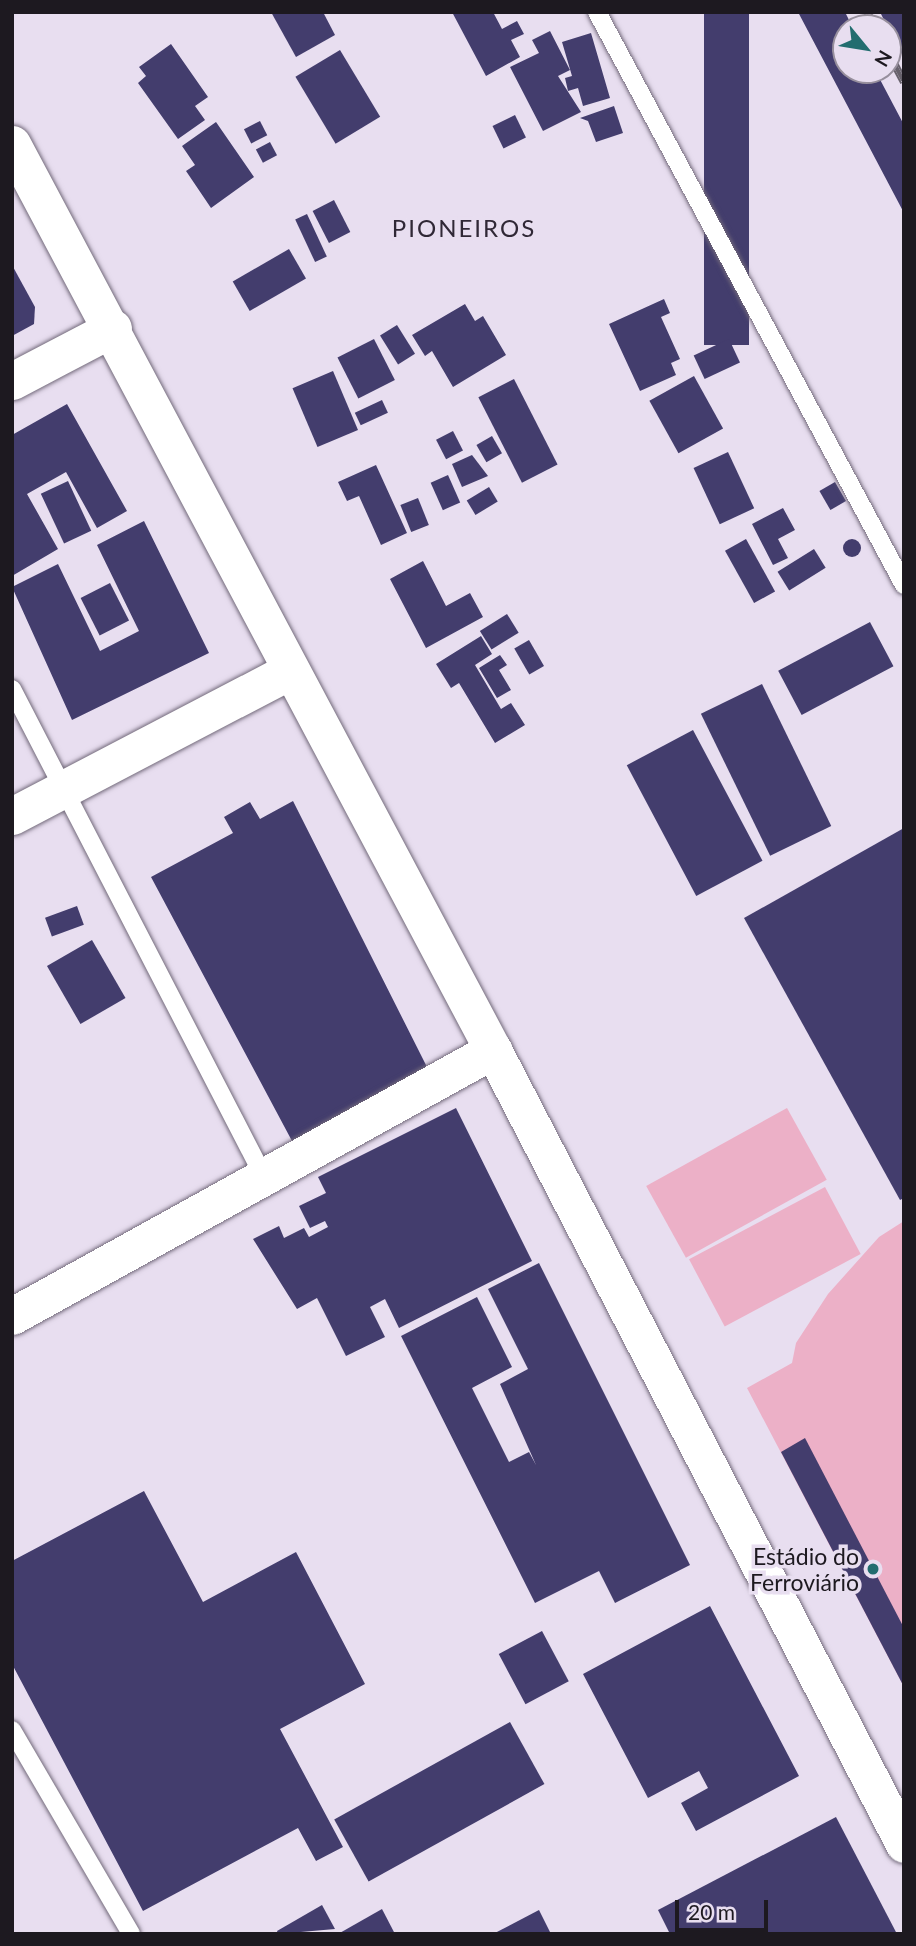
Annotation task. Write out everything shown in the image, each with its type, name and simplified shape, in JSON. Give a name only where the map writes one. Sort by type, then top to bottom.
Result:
[{"type":"street","points":[[12,144],[113,328],[289,671],[493,1050],[904,1844]]},
{"type":"street","points":[[12,381],[113,328]]},
{"type":"street","points":[[12,816],[289,671]]},
{"type":"street","points":[[12,1316],[493,1050]]},
{"type":"lane","points":[[597,12],[904,585]]},
{"type":"lane","points":[[12,689],[263,1175]]},
{"type":"lane","points":[[12,1730],[131,1934]]},
{"type":"shaded area","points":[[787,1108],[827,1180],[686,1258],[646,1186]]},
{"type":"shaded area","points":[[825,1187],[861,1254],[725,1326],[689,1259]]},
{"type":"shaded area","name":"Estádio do Ferroviário","points":[[904,1221],[904,1687],[747,1388],[792,1363],[796,1343],[828,1294],[879,1237]]},
{"type":"building","points":[[271,12],[323,12],[335,35],[296,57]]},
{"type":"building","points":[[452,12],[493,12],[502,29],[517,21],[524,34],[511,40],[520,57],[486,76]]},
{"type":"building","points":[[704,12],[749,12],[749,345],[704,345]]},
{"type":"building","points":[[798,12],[845,12],[846,14],[832,14],[832,76]]},
{"type":"building","points":[[880,12],[904,12],[904,58],[902,14]]},
{"type":"building","points":[[550,31],[570,70],[558,76],[581,112],[543,131],[510,67],[539,53],[532,40]]},
{"type":"building","points":[[591,33],[610,98],[583,106],[578,88],[568,91],[565,78],[572,76],[562,42]]},
{"type":"building","points":[[171,44],[208,97],[195,106],[205,120],[178,139],[138,83],[146,76],[139,67]]},
{"type":"building","points":[[340,50],[380,117],[336,144],[295,77]]},
{"type":"building","points":[[836,84],[882,84],[904,125],[904,213]]},
{"type":"building","points":[[614,106],[623,133],[596,142],[588,121],[580,118]]},
{"type":"building","points":[[515,115],[526,137],[503,148],[493,126]]},
{"type":"building","points":[[260,121],[267,135],[251,143],[244,129]]},
{"type":"building","points":[[216,122],[254,177],[211,208],[186,171],[195,165],[182,146]]},
{"type":"building","points":[[270,142],[277,155],[263,163],[256,150]]},
{"type":"building","points":[[334,200],[350,232],[329,243],[313,211]]},
{"type":"building","points":[[307,214],[327,257],[315,262],[295,219]]},
{"type":"building","points":[[289,249],[306,278],[250,311],[233,282]]},
{"type":"building","points":[[12,265],[35,307],[34,324],[12,336]]},
{"type":"building","points":[[664,299],[670,313],[661,317],[680,359],[671,363],[676,375],[640,391],[609,324]]},
{"type":"building","points":[[465,304],[475,321],[483,316],[506,355],[453,387],[432,351],[425,356],[412,335]]},
{"type":"building","points":[[397,325],[415,354],[398,364],[380,336]]},
{"type":"building","points":[[374,339],[395,380],[358,399],[337,358]]},
{"type":"building","points":[[729,339],[740,363],[705,379],[694,355]]},
{"type":"building","points":[[333,371],[358,430],[318,447],[292,388]]},
{"type":"building","points":[[694,376],[723,428],[678,453],[649,401]]},
{"type":"building","points":[[514,379],[558,465],[522,483],[478,397]]},
{"type":"building","points":[[382,400],[388,413],[361,425],[355,413]]},
{"type":"building","points":[[67,404],[127,511],[97,528],[66,472],[27,494],[58,549],[12,576],[12,435]]},
{"type":"building","points":[[453,431],[463,451],[446,459],[436,440]]},
{"type":"building","points":[[492,436],[502,453],[486,462],[476,445]]},
{"type":"building","points":[[728,452],[754,508],[720,524],[694,468]]},
{"type":"building","points":[[472,455],[488,476],[462,487],[452,464]]},
{"type":"building","points":[[376,465],[407,533],[381,545],[359,496],[347,501],[338,482]]},
{"type":"building","points":[[448,475],[460,502],[443,510],[431,483]]},
{"type":"building","points":[[68,481],[91,531],[64,544],[41,494]]},
{"type":"building","points":[[835,482],[846,501],[830,510],[819,491]]},
{"type":"building","points":[[489,487],[498,502],[475,515],[467,500]]},
{"type":"building","points":[[418,498],[429,525],[411,532],[400,505]]},
{"type":"building","points":[[783,508],[795,530],[778,539],[788,558],[773,565],[752,524]]},
{"type":"building","points":[[144,521],[209,653],[72,720],[12,587],[58,564],[100,651],[139,631],[97,545]]},
{"type":"building","points":[[746,539],[775,591],[754,603],[725,551]]},
{"type":"building","points":[[848,539],[856,539],[861,548],[859,555],[848,557],[843,552],[843,544]]},
{"type":"building","points":[[814,549],[826,568],[789,590],[778,572]]},
{"type":"building","points":[[423,561],[446,606],[470,593],[483,617],[426,648],[390,579]]},
{"type":"building","points":[[110,583],[129,620],[100,635],[81,598]]},
{"type":"building","points":[[507,614],[519,633],[492,650],[480,631]]},
{"type":"building","points":[[870,622],[893,666],[802,715],[778,671]]},
{"type":"building","points":[[481,636],[492,654],[475,665],[501,709],[511,703],[525,725],[495,743],[459,683],[451,688],[436,664]]},
{"type":"building","points":[[529,640],[544,666],[529,674],[514,648]]},
{"type":"building","points":[[500,655],[507,665],[499,670],[511,690],[497,698],[479,668]]},
{"type":"building","points":[[762,684],[831,826],[770,856],[701,714]]},
{"type":"building","points":[[693,730],[762,861],[696,896],[627,765]]},
{"type":"building","points":[[293,801],[429,1071],[292,1141],[151,877],[233,833],[224,817],[250,802],[260,819]]},
{"type":"building","points":[[904,828],[904,1198],[900,1200],[744,918]]},
{"type":"building","points":[[77,906],[84,925],[52,936],[45,918]]},
{"type":"building","points":[[92,940],[126,998],[80,1024],[47,966]]},
{"type":"building","points":[[456,1108],[532,1261],[399,1328],[385,1299],[370,1307],[385,1337],[346,1356],[317,1298],[297,1309],[253,1239],[279,1226],[284,1238],[304,1228],[309,1237],[328,1227],[325,1221],[310,1228],[299,1206],[326,1193],[318,1177]]},
{"type":"building","points":[[539,1263],[690,1565],[615,1603],[599,1571],[535,1603],[401,1336],[477,1297],[512,1367],[472,1388],[509,1462],[529,1452],[536,1465],[500,1384],[528,1369],[488,1289]]},
{"type":"building","points":[[805,1438],[904,1628],[904,1687],[781,1452]]},
{"type":"building","points":[[144,1491],[203,1602],[296,1552],[365,1684],[280,1729],[343,1847],[316,1861],[298,1828],[143,1911],[12,1664],[12,1561]]},
{"type":"building","points":[[710,1606],[799,1776],[696,1831],[681,1803],[708,1788],[699,1771],[648,1798],[583,1674]]},
{"type":"building","points":[[542,1631],[569,1681],[525,1704],[499,1654]]},
{"type":"building","points":[[510,1722],[544,1784],[369,1882],[334,1819]]},
{"type":"building","points":[[836,1817],[897,1934],[670,1934],[658,1910]]},
{"type":"building","points":[[322,1905],[335,1929],[278,1934],[277,1931]]},
{"type":"building","points":[[382,1909],[395,1934],[338,1934]]},
{"type":"building","points":[[539,1910],[551,1934],[493,1934]]},
{"type":"railway","points":[[902,78],[904,82]]},
{"type":"place","name":"Estádio do Ferroviário","points":[[873,1569]]},
{"type":"district","name":"PIONEIROS","points":[[464,228]]}]
